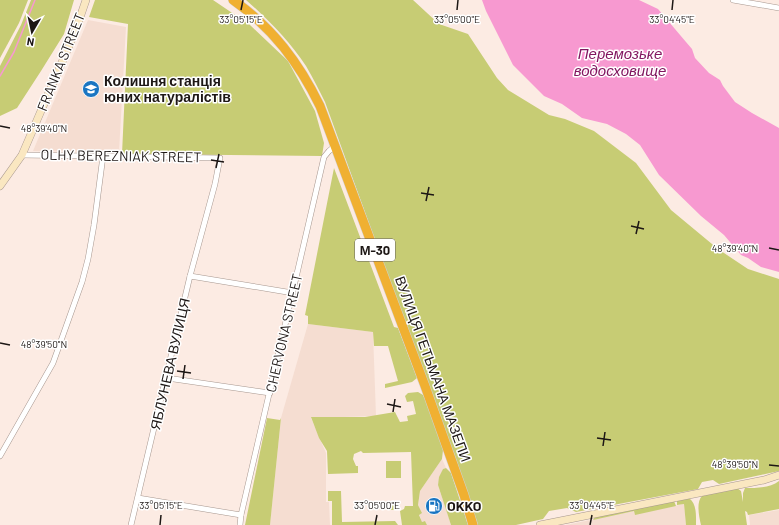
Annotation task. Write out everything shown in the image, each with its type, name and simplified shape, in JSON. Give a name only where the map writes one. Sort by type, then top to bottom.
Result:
[{"type":"highway","name":"ВУЛИЦЯ ГЕТЬМАНА МАЗЕПИ","points":[[233,0],[254,15],[267,27],[293,58],[314,93],[327,123],[425,386],[464,495],[473,525]]},
{"type":"main road","name":"FRANKA STREET","points":[[0,186],[22,155],[75,32],[86,0]]},
{"type":"main road","points":[[540,525],[764,480],[779,475]]},
{"type":"street","points":[[733,0],[779,8]]},
{"type":"street","name":"CHERVONA STREET","points":[[240,525],[241,515],[324,157],[335,146]]},
{"type":"street","name":"OLHY BEREZNIAK STREET","points":[[22,155],[220,158]]},
{"type":"street","points":[[0,456],[53,363],[82,282],[94,225],[103,156]]},
{"type":"street","name":"ЯБЛУНЕВА ВУЛИЦЯ","points":[[131,525],[190,276],[215,184],[220,158]]},
{"type":"street","points":[[190,276],[293,293]]},
{"type":"street","points":[[167,378],[270,393]]},
{"type":"street","points":[[138,498],[241,515]]},
{"type":"shaded area","name":"Колишня станція юних натуралістів","points":[[88,20],[126,27],[119,152],[33,151]]},
{"type":"shaded area","points":[[308,324],[373,332],[376,416],[311,418],[326,453],[326,502],[329,502],[330,525],[270,525],[281,418]]},
{"type":"shaded area","points":[[442,459],[446,468],[443,469],[438,485],[451,525],[427,525],[425,521],[422,522],[419,514],[421,513],[418,505],[420,491]]},
{"type":"shaded area","points":[[684,504],[686,525],[566,525],[634,511],[635,514]]},
{"type":"shaded area","points":[[779,510],[779,525],[750,525],[749,515]]},
{"type":"green space","points":[[0,0],[28,0],[19,23],[0,58]]},
{"type":"green space","points":[[31,0],[74,0],[64,34],[41,71],[17,108],[0,116],[0,66],[21,25]]},
{"type":"green space","points":[[95,0],[213,0],[250,25],[288,61],[315,111],[324,143],[322,156],[122,154],[128,24],[89,17]]},
{"type":"green space","points":[[246,0],[413,0],[439,24],[468,34],[497,78],[508,90],[549,115],[565,119],[594,131],[636,163],[671,210],[718,249],[748,269],[779,279],[779,471],[719,484],[713,480],[702,482],[698,489],[576,512],[567,508],[549,511],[543,519],[516,525],[478,525],[454,453],[444,430],[325,102],[306,66],[293,48]]},
{"type":"green space","points":[[334,168],[394,327],[398,328],[417,378],[412,382],[385,388],[385,384],[398,381],[388,346],[374,346],[373,332],[308,324],[308,316],[305,315]]},
{"type":"green space","points":[[418,392],[423,395],[429,407],[443,450],[442,459],[420,491],[418,505],[422,513],[419,515],[422,522],[425,521],[427,525],[402,525],[400,511],[404,509],[405,506],[413,506],[411,452],[363,453],[361,451],[354,454],[353,459],[356,466],[358,466],[358,473],[328,474],[327,451],[319,438],[311,417],[365,417],[395,412],[400,422],[408,421],[407,416],[416,414],[413,401],[407,402],[405,396],[408,393]]},
{"type":"green space","points":[[267,418],[280,420],[281,418],[270,525],[245,525]]},
{"type":"green space","points":[[386,461],[401,461],[401,478],[386,478]]},
{"type":"green space","points":[[446,468],[451,473],[468,525],[451,525],[438,485],[439,477],[443,469]]},
{"type":"green space","points":[[779,481],[779,509],[748,515],[745,511],[747,525],[701,525],[699,502],[702,496],[737,488],[741,491],[743,502],[743,493],[745,488],[758,488]]},
{"type":"green space","points":[[328,491],[341,491],[342,522],[395,521],[398,525],[332,525],[332,501],[328,501]]},
{"type":"green space","points":[[689,498],[695,507],[696,525],[686,525],[684,504],[677,505],[677,501]]},
{"type":"green space","points":[[674,501],[676,506],[635,515],[634,511],[593,520],[595,517]]},
{"type":"green space","points":[[389,502],[397,502],[398,510],[389,510]]},
{"type":"water","name":"Перемозьке водосховище","points":[[482,0],[639,0],[658,9],[692,49],[695,58],[709,73],[720,80],[735,102],[779,128],[779,272],[761,267],[741,255],[724,235],[701,216],[659,175],[640,145],[626,134],[607,124],[582,118],[562,104],[544,96],[513,65]]},
{"type":"waterway","points":[[0,76],[14,52],[35,0]]},
{"type":"place","name":"Колишня станція юних натуралістів","points":[[91,89]]},
{"type":"place","name":"OKKO","points":[[434,506]]}]
